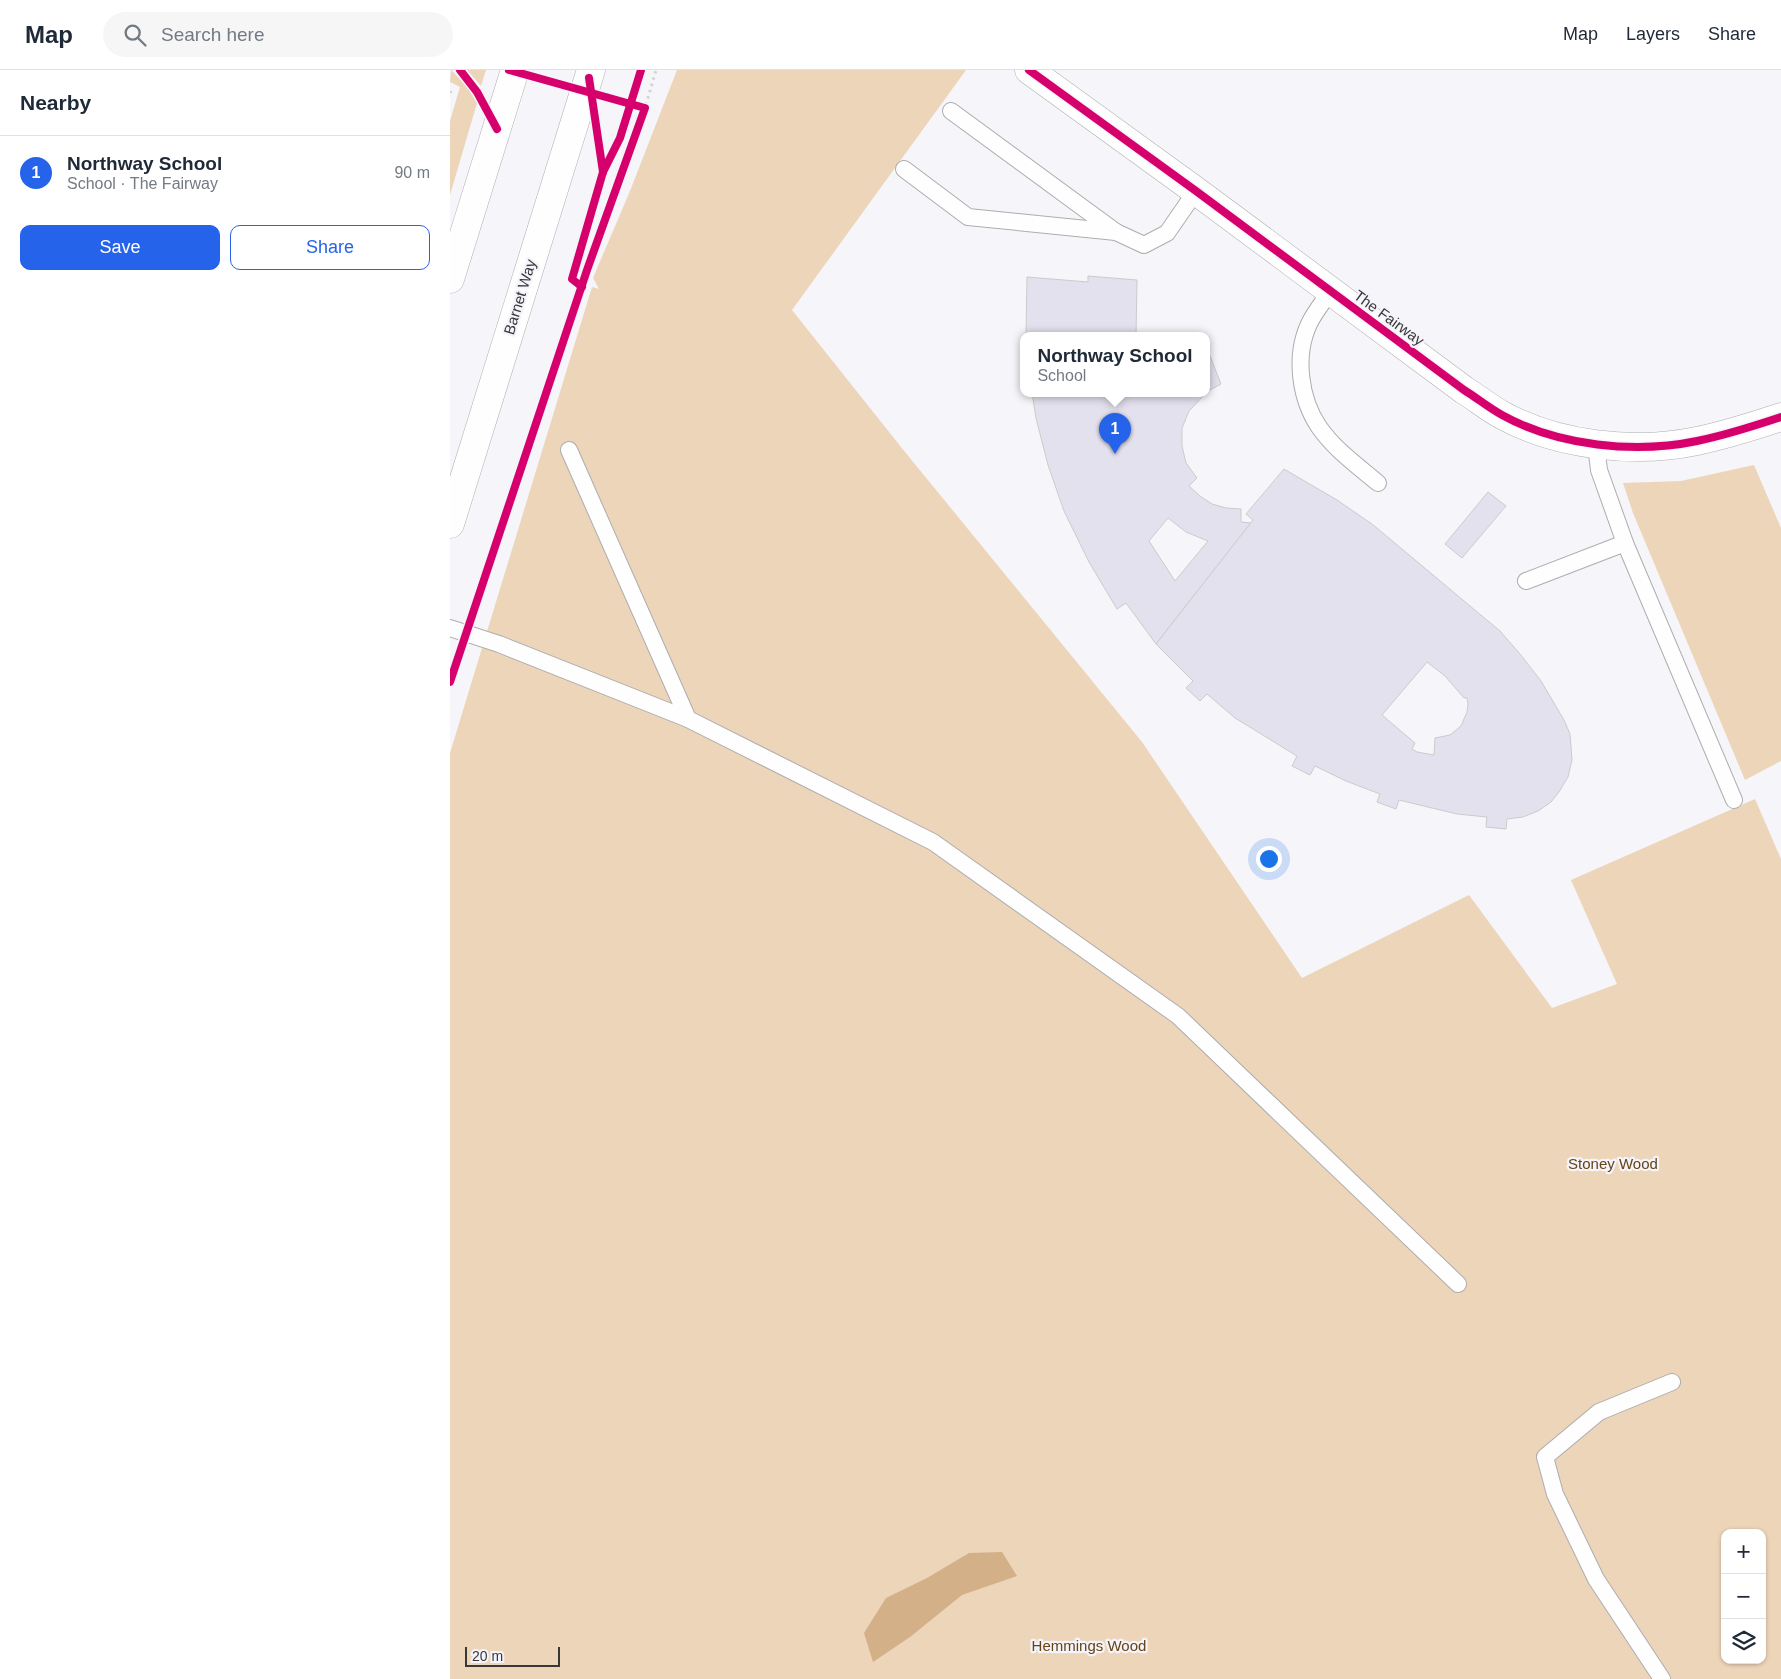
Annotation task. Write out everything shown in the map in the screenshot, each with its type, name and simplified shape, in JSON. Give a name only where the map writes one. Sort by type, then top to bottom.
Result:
[{"type":"main road","points":[[450,280],[515,70]]},
{"type":"main road","name":"Barnet Way","points":[[450,524],[591,70]]},
{"type":"main road","name":"The Fairway","points":[[1029,70],[1464,390],[1502,415],[1546,434],[1596,445],[1642,447],[1697,442],[1781,417]]},
{"type":"lane","points":[[951,111],[1116,232],[1144,245],[1167,233],[1196,191]]},
{"type":"lane","points":[[904,169],[968,216],[1116,232]]},
{"type":"lane","points":[[1330,292],[1309,323],[1304,339],[1300,362],[1304,394],[1319,427],[1342,453],[1378,483]]},
{"type":"lane","points":[[1596,445],[1599,470],[1625,543],[1734,800]]},
{"type":"lane","points":[[569,450],[688,718]]},
{"type":"lane","points":[[1526,580],[1625,543]]},
{"type":"lane","points":[[450,628],[499,644],[688,718],[932,842],[1178,1016],[1458,1284]]},
{"type":"lane","points":[[1662,1679],[1596,1579],[1555,1494],[1545,1457],[1599,1412],[1672,1382]]},
{"type":"path","points":[[587,270],[645,108],[656,70]]},
{"type":"green space","points":[[451,70],[465,84],[477,103],[450,195],[450,121],[460,87],[450,82]]},
{"type":"green space","points":[[467,70],[486,70],[481,86]]},
{"type":"green space","points":[[677,70],[966,70],[792,310],[905,452],[1142,742],[1302,978],[1469,895],[1552,1008],[1617,984],[1571,880],[1755,799],[1781,859],[1781,1679],[450,1679],[450,753],[592,287],[599,289],[593,278],[630,191]]},
{"type":"green space","points":[[1754,465],[1781,528],[1781,761],[1745,780],[1633,513],[1623,483],[1681,481]]},
{"type":"shaded area","points":[[1002,1552],[1017,1576],[962,1595],[910,1637],[873,1662],[864,1633],[886,1598],[927,1578],[969,1553]]},
{"type":"building","points":[[1088,276],[1137,280],[1136,332],[1026,332],[1027,277],[1088,282]]},
{"type":"building","points":[[1210,356],[1221,384],[1210,390]]},
{"type":"building","points":[[1033,397],[1202,397],[1189,411],[1182,428],[1182,446],[1186,463],[1197,478],[1189,486],[1212,504],[1226,508],[1241,509],[1241,522],[1251,523],[1156,644],[1126,603],[1117,609],[1089,562],[1064,511],[1048,465]],"holes":[[[1168,518],[1186,532],[1208,541],[1175,581],[1149,541]]]},
{"type":"building","points":[[1284,469],[1337,500],[1372,524],[1500,631],[1541,681],[1570,734],[1572,760],[1568,777],[1551,802],[1538,811],[1523,817],[1507,819],[1506,829],[1486,827],[1487,817],[1457,814],[1399,800],[1396,809],[1377,802],[1380,794],[1346,781],[1315,766],[1310,775],[1292,766],[1297,756],[1235,718],[1207,694],[1200,701],[1186,688],[1193,681],[1156,644],[1253,520],[1246,514]],"holes":[[[1427,662],[1445,676],[1464,698],[1467,698],[1467,712],[1461,726],[1450,735],[1435,738],[1434,755],[1417,752],[1412,749],[1415,743],[1382,715]]]},
{"type":"building","points":[[1488,492],[1506,506],[1462,558],[1445,544]]},
{"type":"cycle path","points":[[460,70],[477,92],[497,129]]},
{"type":"cycle path","points":[[450,682],[587,270],[645,108],[509,70]]},
{"type":"cycle path","points":[[582,287],[572,279],[603,172],[620,138],[641,70]]},
{"type":"cycle path","points":[[1029,70],[1464,390],[1497,412],[1524,426],[1572,440],[1623,447],[1648,447],[1708,439],[1781,417]]},
{"type":"cycle path","points":[[589,78],[603,172]]},
{"type":"place","name":"Northway School","points":[[1115,454]]},
{"type":"park label","name":"Stoney Wood","points":[[1613,1164]]},
{"type":"park label","name":"Hemmings Wood","points":[[1089,1646]]}]
